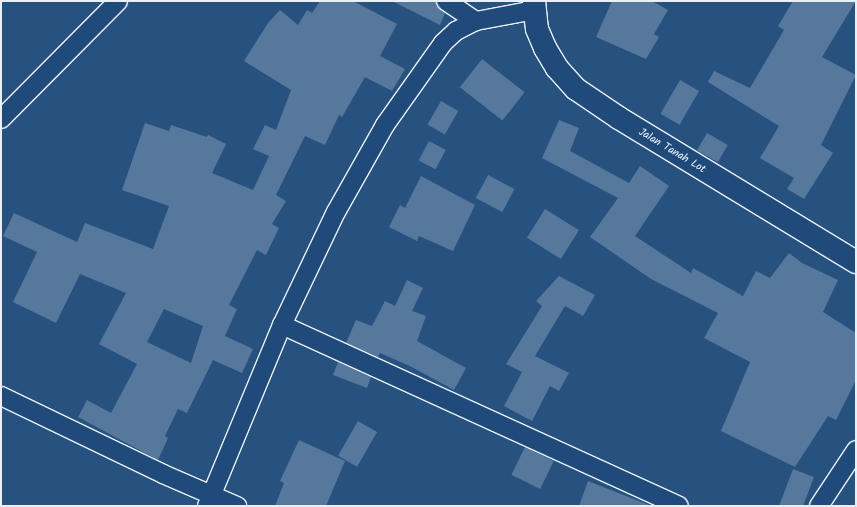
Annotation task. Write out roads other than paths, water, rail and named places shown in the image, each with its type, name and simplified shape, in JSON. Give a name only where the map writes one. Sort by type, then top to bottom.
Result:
[{"type":"main road","name":"Jalan Tanah Lot","points":[[534,6],[537,29],[548,53],[576,89],[619,118],[856,262]]},
{"type":"street","points":[[1,119],[118,1]]},
{"type":"street","points":[[446,1],[476,21]]},
{"type":"street","points":[[209,500],[282,325],[336,212],[386,125],[443,43],[456,31],[476,21],[534,6]]},
{"type":"street","points":[[282,325],[679,506]]},
{"type":"street","points":[[1,396],[163,474],[209,500],[237,506]]},
{"type":"street","points":[[818,506],[854,458]]}]
